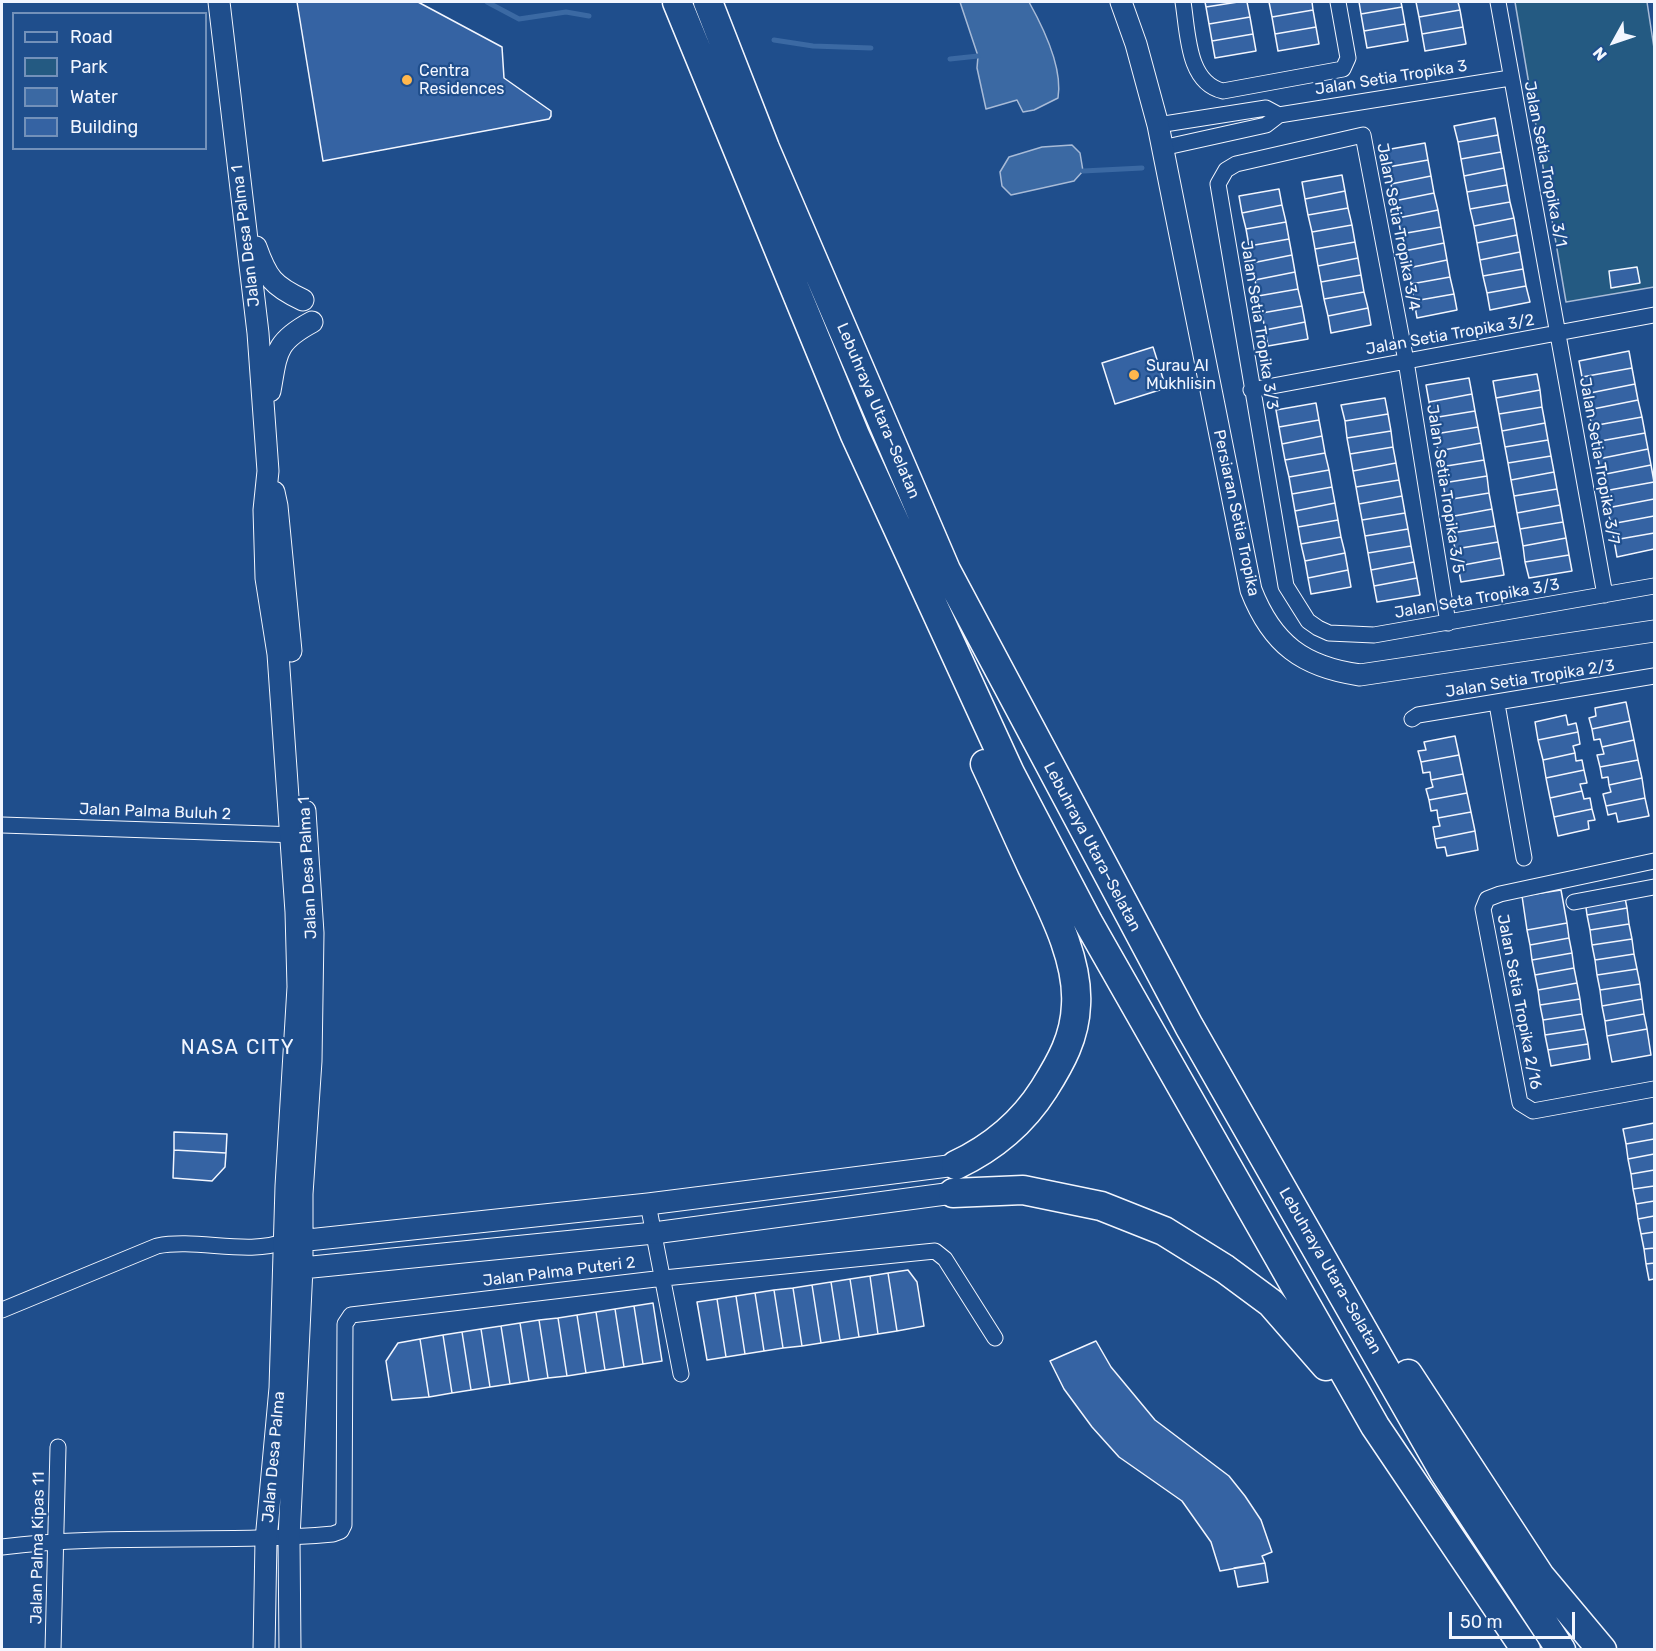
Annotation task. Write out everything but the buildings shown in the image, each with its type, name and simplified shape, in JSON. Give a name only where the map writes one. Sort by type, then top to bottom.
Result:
[{"type":"highway","name":"Lebuhraya Utara–Selatan","points":[[677,2],[855,435],[1010,774],[1088,922],[1375,1426],[1526,1650]]},
{"type":"highway","name":"Lebuhraya Utara–Selatan","points":[[708,2],[765,148],[946,570],[1117,894],[1252,1137],[1444,1472],[1561,1650]]},
{"type":"highway","points":[[855,435],[866,493],[881,538],[1060,927],[1071,965],[1077,1004],[1066,1055],[1037,1100],[1006,1134],[977,1155],[956,1165]]},
{"type":"highway","points":[[1252,1137],[1540,1576],[1602,1650]]},
{"type":"highway","points":[[953,1193],[1023,1190],[1101,1206],[1164,1231],[1225,1269],[1271,1303],[1375,1426]]},
{"type":"street","name":"Jalan Desa Palma 1","points":[[219,2],[243,210],[268,471],[277,506],[300,836],[313,933],[311,1049],[286,1244],[294,1266]]},
{"type":"street","name":"Persiaran Setia Tropika","points":[[1121,2],[1136,44],[1158,125],[1251,590],[1261,617],[1279,639],[1314,665],[1360,675],[1654,632]]},
{"type":"street","points":[[1183,2],[1194,64],[1202,79],[1216,90],[1223,91],[1339,71],[1346,65],[1348,58],[1338,2]]},
{"type":"street","name":"Jalan Setia Tropika 3/1","points":[[1498,2],[1558,333]]},
{"type":"street","name":"Jalan Setia Tropika 3","points":[[1162,148],[1266,125],[1279,114],[1510,78]]},
{"type":"street","name":"Jalan Setia Tropika 3","points":[[1158,125],[1266,108],[1279,114]]},
{"type":"street","points":[[1216,116],[1220,135]]},
{"type":"street","name":"Jalan Setia Tropika 3/4","points":[[1363,135],[1406,361]]},
{"type":"street","name":"Jalan Setia Tropika 3/3","points":[[1308,621],[1286,586],[1251,390],[1218,184],[1220,177],[1236,164],[1363,135]]},
{"type":"street","points":[[243,210],[265,273],[284,292],[303,300]]},
{"type":"street","name":"Jalan Setia Tropika 3/2","points":[[1251,390],[1654,315]]},
{"type":"street","points":[[264,416],[280,346],[289,334],[312,322]]},
{"type":"street","name":"Jalan Setia Tropika 3/7","points":[[1558,333],[1605,595]]},
{"type":"street","name":"Jalan Setia Tropika 3/5","points":[[1406,361],[1448,623]]},
{"type":"street","name":"Jalan Seta Tropika 3/3","points":[[1308,621],[1329,633],[1374,635],[1654,586]]},
{"type":"street","name":"Jalan Setia Tropika 2/3","points":[[1412,719],[1418,715],[1497,704],[1654,676]]},
{"type":"street","points":[[1497,704],[1524,858]]},
{"type":"street","name":"Jalan Palma Buluh 2","points":[[2,825],[300,836]]},
{"type":"street","name":"Jalan Setia Tropika 2/16","points":[[1654,861],[1500,894],[1487,899],[1483,909],[1517,1095],[1527,1108],[1541,1109],[1654,1089]]},
{"type":"street","points":[[1574,902],[1654,891]]},
{"type":"street","points":[[2,1310],[157,1246],[177,1242],[286,1244],[648,1204],[956,1165]]},
{"type":"street","points":[[286,1244],[294,1266],[654,1233],[953,1193]]},
{"type":"street","points":[[648,1204],[681,1374]]},
{"type":"street","name":"Jalan Palma Puteri 2","points":[[289,1538],[333,1534],[341,1531],[344,1525],[345,1324],[351,1315],[664,1278],[934,1251],[945,1259],[995,1338]]},
{"type":"street","name":"Jalan Desa Palma","points":[[290,1650],[289,1538],[294,1266]]},
{"type":"street","name":"Jalan Desa Palma","points":[[264,1650],[266,1540],[294,1266]]},
{"type":"street","name":"Jalan Palma Kipas 11","points":[[53,1650],[58,1447]]},
{"type":"street","points":[[2,1546],[57,1540],[266,1540],[289,1538]]},
{"type":"green space","points":[[1515,2],[1647,2],[1654,48],[1654,287],[1566,302]]},
{"type":"water","points":[[960,2],[1029,2],[1046,35],[1055,61],[1059,86],[1058,98],[1034,110],[1023,112],[1017,100],[986,109],[977,68],[978,56]]},
{"type":"water","points":[[1072,145],[1080,153],[1083,171],[1074,181],[1011,195],[1002,186],[1000,172],[1009,157],[1042,147]]},
{"type":"waterway","points":[[487,2],[519,19],[566,12],[589,16]]},
{"type":"waterway","points":[[774,40],[813,46],[871,48]]},
{"type":"waterway","points":[[950,59],[978,56]]},
{"type":"waterway","points":[[1083,171],[1142,168]]},
{"type":"place","name":"Centra Residences","points":[[407,80]]},
{"type":"place","name":"Surau Al Mukhlisin","points":[[1134,375]]},
{"type":"district","name":"NASA CITY","points":[[238,1048]]}]
